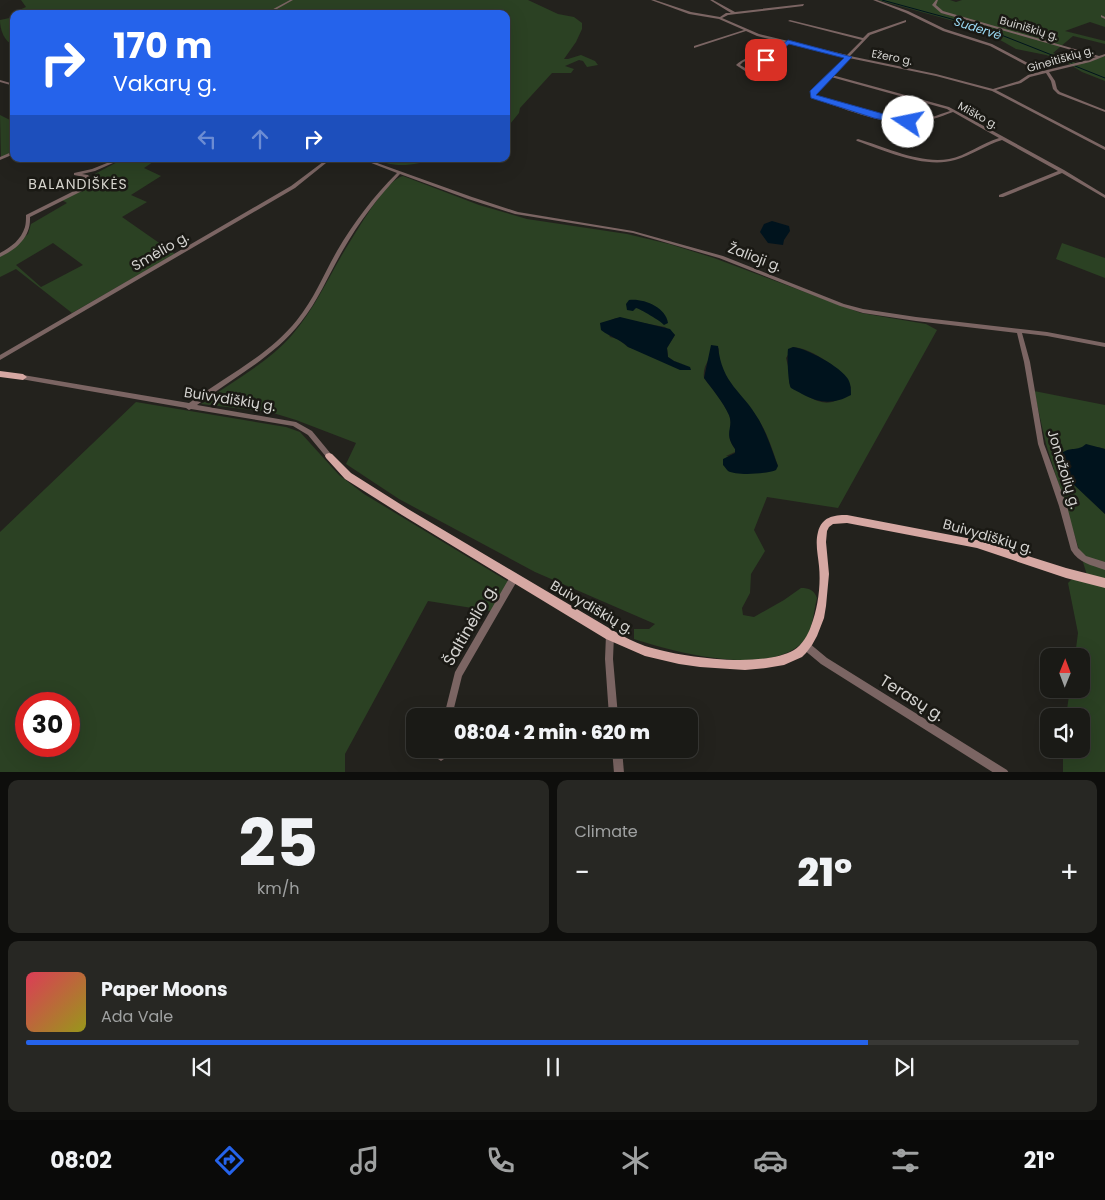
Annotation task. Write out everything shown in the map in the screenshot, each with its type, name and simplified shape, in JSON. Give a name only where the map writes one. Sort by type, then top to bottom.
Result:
[{"type":"main road","name":"Buivydiškių g.","points":[[0,374],[23,378]]},
{"type":"main road","name":"Buivydiškių g.","points":[[329,456],[348,476],[514,578],[631,646],[664,656],[724,663],[760,663],[783,660],[800,652],[806,646],[815,630],[823,593],[823,527],[832,520],[847,519],[977,544],[1058,571],[1105,583]]},
{"type":"street","points":[[273,10],[292,0]]},
{"type":"street","points":[[652,0],[696,14],[720,18],[724,15],[735,13],[804,5]]},
{"type":"street","points":[[711,0],[735,13]]},
{"type":"street","points":[[874,0],[907,12],[944,30],[991,45],[1045,72],[1054,81],[1055,90],[1059,93],[1105,111]]},
{"type":"street","name":"Buiniškių g.","points":[[937,0],[934,5],[942,12],[1098,57]]},
{"type":"street","name":"Ežero g.","points":[[720,18],[746,30],[788,42],[849,57],[943,76],[993,90],[1105,149]]},
{"type":"street","points":[[790,21],[863,39]]},
{"type":"street","points":[[906,21],[871,33],[863,39],[849,57],[813,93],[814,97],[903,122],[914,122],[953,111]]},
{"type":"street","points":[[694,47],[746,30]]},
{"type":"street","points":[[779,48],[742,61],[738,65],[746,70],[753,71],[788,42]]},
{"type":"street","name":"Gineitiškių g.","points":[[993,90],[1020,82],[1029,76],[1105,55]]},
{"type":"street","name":"Miško g.","points":[[830,76],[897,93],[953,111],[1105,197]]},
{"type":"street","points":[[858,140],[903,154],[944,160],[957,157],[1003,138]]},
{"type":"street","points":[[0,255],[13,247],[24,236],[28,228],[28,216],[90,186],[91,182],[88,178],[76,174],[113,162]]},
{"type":"street","name":"Smėlio g.","points":[[0,358],[293,187],[325,162]]},
{"type":"street","name":"Žalioji g.","points":[[372,162],[517,213],[633,232],[712,254],[842,305],[863,311],[916,320],[1070,337],[1105,345]]},
{"type":"street","points":[[1001,196],[1062,171]]},
{"type":"street","points":[[189,407],[250,366],[281,342],[300,320],[313,300],[365,210],[400,172]]},
{"type":"street","name":"Jonažolių g.","points":[[1019,331],[1027,362],[1041,444],[1063,506],[1075,550],[1084,559],[1105,566]]},
{"type":"street","name":"Buivydiškių g.","points":[[23,378],[294,424],[310,433],[329,456]]},
{"type":"street","name":"Šaltinėlio g.","points":[[450,708],[458,675],[514,578]]},
{"type":"street","points":[[610,635],[608,659],[613,708]]},
{"type":"street","name":"Terasų g.","points":[[806,646],[824,661],[1004,772]]},
{"type":"street","points":[[618,758],[619,772]]},
{"type":"green space","points":[[21,0],[528,0],[558,14],[574,17],[582,23],[582,29],[576,42],[564,59],[581,55],[595,61],[598,65],[587,67],[583,61],[579,60],[565,66],[574,69],[571,73],[552,73],[520,108],[519,113],[510,124],[510,10],[19,10],[26,7]]},
{"type":"green space","points":[[878,0],[950,0],[956,2],[962,0],[1105,0],[1105,27],[1090,22],[1065,31],[1105,41],[1105,44],[1073,36],[1053,53],[1078,64],[1105,56],[1105,81],[1082,72],[1064,61],[1016,49],[979,28]]},
{"type":"green space","points":[[10,18],[10,43],[3,35],[0,20]]},
{"type":"green space","points":[[0,115],[10,120],[10,153],[1,158]]},
{"type":"green space","points":[[117,162],[153,162],[144,168],[161,176],[131,195],[147,202],[122,217],[175,254],[72,313],[16,269],[0,277],[0,256],[28,234],[31,224],[67,203],[62,200],[101,180],[91,176]],"holes":[[[53,243],[83,265],[41,287],[16,265]]]},
{"type":"green space","points":[[383,162],[424,162],[406,165]]},
{"type":"green space","points":[[403,176],[479,205],[527,219],[627,234],[669,244],[714,258],[861,313],[926,324],[937,330],[838,508],[767,497],[754,530],[765,551],[751,574],[750,593],[742,608],[743,615],[754,617],[801,588],[811,590],[817,598],[811,627],[808,635],[794,649],[775,657],[751,660],[726,659],[699,656],[634,639],[634,629],[649,629],[655,624],[535,572],[399,499],[346,464],[356,443],[270,412],[201,404],[261,363],[292,335],[316,300],[367,214],[389,185]],"holes":[[[616,318],[665,327],[675,335],[667,348],[668,357],[685,365],[628,347],[618,339],[610,337],[604,323]],[[793,347],[809,351],[835,367],[848,381],[851,388],[834,401],[826,403],[815,400],[789,383],[790,374],[786,358]],[[719,348],[719,358],[726,377],[761,424],[778,466],[726,456],[735,452],[729,435],[731,424],[724,405],[704,378],[704,369],[710,357]]]},
{"type":"green space","points":[[1062,243],[1105,258],[1105,278],[1056,259]]},
{"type":"green space","points":[[1034,391],[1105,405],[1105,449],[1099,447],[1083,448],[1063,460],[1070,481],[1105,514],[1105,580],[1087,575],[1046,444]]},
{"type":"green space","points":[[136,402],[286,427],[300,432],[339,475],[364,494],[509,582],[491,611],[428,601],[345,754],[345,772],[0,772],[0,532]]},
{"type":"green space","points":[[1076,579],[1105,587],[1105,772],[1063,772],[1063,758],[1090,758],[1090,708],[1067,708],[1069,698],[1090,698],[1090,648],[1076,648],[1078,633],[1068,583]]},
{"type":"water","points":[[772,221],[789,226],[790,231],[783,245],[768,243],[760,232],[764,224]]},
{"type":"water","points":[[629,300],[641,300],[653,305],[663,312],[668,323],[664,325],[636,308],[633,311],[627,310],[626,304]]},
{"type":"water","points":[[620,317],[670,329],[675,335],[667,348],[668,357],[690,367],[691,370],[680,370],[628,347],[601,330],[600,323]]},
{"type":"water","points":[[711,345],[718,346],[720,359],[728,379],[759,420],[778,466],[776,470],[738,474],[728,471],[723,465],[723,459],[735,453],[735,449],[729,434],[729,415],[721,400],[704,378]]},
{"type":"water","points":[[793,347],[814,354],[838,369],[849,381],[851,395],[826,402],[808,397],[791,388],[788,375],[788,349]]},
{"type":"water","points":[[1086,444],[1105,449],[1105,514],[1070,481],[1062,453],[1080,448]]},
{"type":"waterway","name":"Sudervė","points":[[882,0],[981,27],[1072,63]]},
{"type":"waterway","name":"Sudervė","points":[[1075,66],[1105,78]]},
{"type":"district","name":"BALANDIŠKĖS","points":[[78,184]]},
{"type":"route","points":[[766,60],[788,42],[849,57],[812,95],[816,98],[877,116],[908,122]]}]
